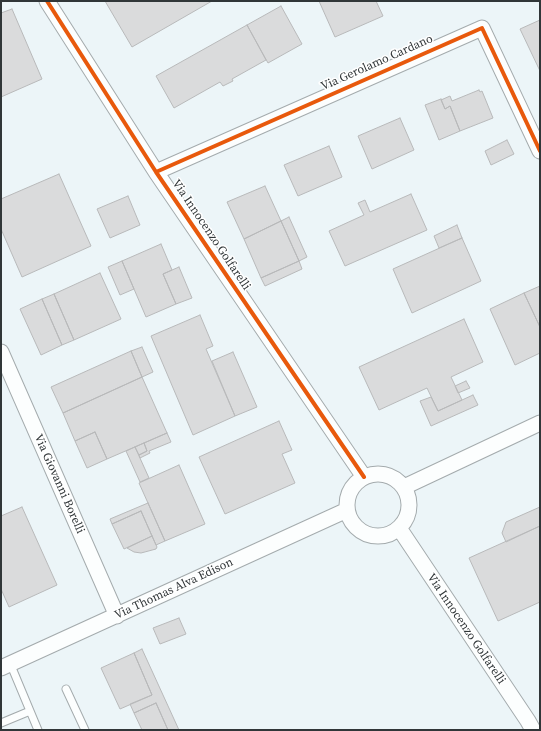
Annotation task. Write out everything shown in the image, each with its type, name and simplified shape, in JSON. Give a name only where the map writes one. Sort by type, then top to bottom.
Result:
[{"type":"street","name":"Via Innocenzo Golfarelli","points":[[47,1],[156,172],[364,477]]},
{"type":"street","name":"Via Gerolamo Cardano","points":[[156,172],[482,28],[540,151]]},
{"type":"street","name":"Via Giovanni Borelli","points":[[1,352],[117,616]]},
{"type":"street","points":[[404,487],[540,423]]},
{"type":"street","points":[[372,474],[390,476],[398,480],[404,487],[409,500],[408,513],[405,522],[391,534],[372,536],[363,533],[350,519],[347,510],[347,500],[350,490],[356,482],[364,477],[372,474]]},
{"type":"street","name":"Via Thomas Alva Edison","points":[[6,666],[347,510]]},
{"type":"street","name":"Via Innocenzo Golfarelli","points":[[399,528],[533,730]]},
{"type":"lane","points":[[6,666],[30,711],[38,730]]},
{"type":"lane","points":[[66,689],[86,730]]},
{"type":"lane","points":[[1,723],[30,711]]},
{"type":"building","points":[[105,1],[212,1],[132,47]]},
{"type":"building","points":[[319,1],[376,1],[383,16],[335,37]]},
{"type":"building","points":[[281,6],[302,44],[268,63],[247,25]]},
{"type":"building","points":[[12,9],[42,79],[1,97],[1,13]]},
{"type":"building","points":[[540,20],[540,71],[520,29]]},
{"type":"building","points":[[247,25],[266,60],[232,79],[233,81],[223,86],[220,82],[174,108],[156,76]]},
{"type":"building","points":[[479,90],[480,92],[482,91],[493,118],[460,131],[450,106],[445,109],[441,100],[450,96],[452,101]]},
{"type":"building","points":[[441,99],[445,109],[450,106],[460,131],[439,140],[425,105]]},
{"type":"building","points":[[400,118],[414,150],[372,169],[358,136]]},
{"type":"building","points":[[507,140],[514,154],[491,165],[485,151]]},
{"type":"building","points":[[329,146],[342,177],[298,196],[284,165]]},
{"type":"building","points":[[59,174],[91,246],[22,277],[1,229],[1,199]]},
{"type":"building","points":[[265,186],[281,221],[244,239],[227,202]]},
{"type":"building","points":[[411,194],[427,230],[345,266],[329,231],[364,215],[358,203],[365,200],[370,212]]},
{"type":"building","points":[[128,196],[140,225],[110,238],[97,209]]},
{"type":"building","points":[[289,217],[307,257],[299,261],[281,221]]},
{"type":"building","points":[[281,221],[299,261],[261,278],[244,239]]},
{"type":"building","points":[[457,225],[462,238],[439,248],[434,236]]},
{"type":"building","points":[[462,238],[481,281],[412,313],[393,269]]},
{"type":"building","points":[[161,244],[172,270],[163,274],[176,304],[146,317],[122,261]]},
{"type":"building","points":[[122,261],[134,289],[120,295],[108,267]]},
{"type":"building","points":[[299,261],[302,269],[265,286],[261,278]]},
{"type":"building","points":[[179,267],[192,298],[176,304],[163,274]]},
{"type":"building","points":[[100,273],[121,319],[74,340],[54,294]]},
{"type":"building","points":[[540,286],[540,327],[524,293]]},
{"type":"building","points":[[524,293],[540,327],[540,353],[515,365],[490,309]]},
{"type":"building","points":[[54,294],[74,340],[62,345],[42,299]]},
{"type":"building","points":[[42,299],[62,345],[41,355],[20,309]]},
{"type":"building","points":[[200,315],[213,346],[206,349],[235,416],[193,435],[151,336]]},
{"type":"building","points":[[464,319],[483,362],[451,377],[462,400],[438,411],[427,388],[379,410],[359,367]]},
{"type":"building","points":[[142,347],[153,372],[142,377],[131,351]]},
{"type":"building","points":[[131,351],[142,377],[63,413],[51,387]]},
{"type":"building","points":[[233,352],[257,407],[235,416],[212,361]]},
{"type":"building","points":[[142,377],[167,433],[107,459],[95,432],[75,441],[63,413]]},
{"type":"building","points":[[466,381],[470,388],[458,393],[455,386]]},
{"type":"building","points":[[473,395],[478,405],[431,426],[420,401],[431,397],[438,411]]},
{"type":"building","points":[[279,421],[292,450],[282,454],[295,483],[225,514],[199,457]]},
{"type":"building","points":[[95,432],[107,459],[87,468],[75,441]]},
{"type":"building","points":[[167,433],[171,442],[149,451],[150,453],[140,458],[139,455],[147,451],[144,443]]},
{"type":"building","points":[[144,443],[147,451],[139,455],[135,447]]},
{"type":"building","points":[[135,447],[149,478],[140,482],[126,451]]},
{"type":"building","points":[[179,465],[205,524],[165,541],[139,483]]},
{"type":"building","points":[[148,503],[165,541],[156,545],[141,511],[112,524],[110,519]]},
{"type":"building","points":[[22,507],[57,585],[9,607],[1,589],[1,516]]},
{"type":"building","points":[[540,507],[540,526],[506,542],[502,533],[506,522]]},
{"type":"building","points":[[141,511],[152,536],[124,549],[112,524]]},
{"type":"building","points":[[540,526],[540,602],[498,621],[469,558]]},
{"type":"building","points":[[152,536],[157,547],[156,549],[141,553],[134,552],[127,548]]},
{"type":"building","points":[[179,618],[186,634],[160,644],[153,628]]},
{"type":"building","points":[[142,649],[179,730],[168,730],[156,703],[134,713],[130,704],[152,695],[134,653]]},
{"type":"building","points":[[134,653],[152,695],[120,709],[101,668]]},
{"type":"building","points":[[156,703],[168,730],[142,730],[134,713]]},
{"type":"cycle path","points":[[47,1],[156,172],[364,477]]},
{"type":"cycle path","points":[[156,172],[482,28],[540,151]]}]
